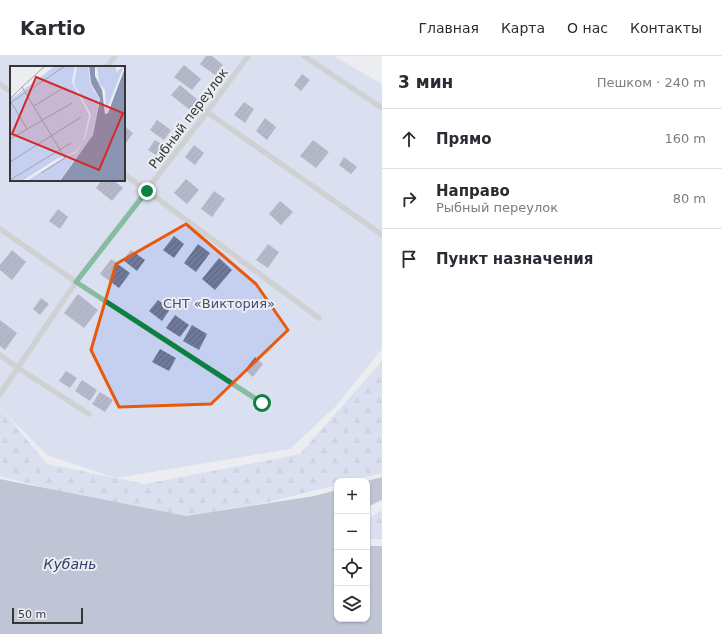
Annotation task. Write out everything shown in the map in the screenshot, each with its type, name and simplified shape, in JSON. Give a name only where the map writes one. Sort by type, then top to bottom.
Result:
[{"type":"lane","points":[[108,66],[115,56]]},
{"type":"lane","name":"Рыбный переулок","points":[[0,394],[76,282],[147,191],[248,56]]},
{"type":"lane","points":[[304,56],[382,108]]},
{"type":"lane","points":[[0,84],[10,91]]},
{"type":"lane","points":[[207,112],[381,234]]},
{"type":"lane","points":[[125,175],[319,318]]},
{"type":"lane","points":[[0,229],[76,282],[262,403]]},
{"type":"lane","points":[[0,355],[89,414]]},
{"type":"highlighted area","points":[[186,224],[256,284],[288,330],[211,404],[119,407],[91,350],[116,264]]},
{"type":"green space","name":"СНТ «Виктория»","points":[[0,56],[334,56],[382,84],[382,349],[336,406],[290,449],[116,478],[47,455],[0,408]]},
{"type":"green space","points":[[382,361],[382,473],[363,478],[334,478],[334,486],[264,503],[186,516],[100,502],[0,476],[0,409],[47,464],[145,484],[300,454]]},
{"type":"green space","points":[[382,510],[382,539],[370,539],[370,517]]},
{"type":"water","points":[[382,477],[382,500],[370,506],[370,480]]},
{"type":"water","name":"Кубань","points":[[0,479],[186,516],[314,496],[334,491],[334,622],[370,622],[370,546],[382,546],[382,634],[0,634]]},
{"type":"building","points":[[206,56],[212,56],[223,65],[215,75],[200,64]]},
{"type":"building","points":[[184,65],[201,79],[192,90],[174,77]]},
{"type":"building","points":[[302,74],[310,80],[301,91],[294,85]]},
{"type":"building","points":[[180,85],[198,100],[190,110],[171,95]]},
{"type":"building","points":[[244,102],[254,109],[245,123],[234,115]]},
{"type":"building","points":[[265,118],[276,127],[267,140],[256,131]]},
{"type":"building","points":[[157,120],[171,130],[164,140],[150,130]]},
{"type":"building","points":[[125,127],[133,133],[126,143],[125,142]]},
{"type":"building","points":[[155,140],[163,145],[156,155],[148,150]]},
{"type":"building","points":[[313,140],[329,152],[316,168],[300,156]]},
{"type":"building","points":[[194,145],[204,153],[195,165],[185,157]]},
{"type":"building","points":[[344,157],[357,167],[351,174],[339,165]]},
{"type":"building","points":[[186,179],[199,190],[187,204],[174,193]]},
{"type":"building","points":[[101,181],[114,181],[123,188],[112,201],[96,188]]},
{"type":"building","points":[[214,191],[225,199],[212,217],[201,209]]},
{"type":"building","points":[[280,201],[293,212],[281,225],[269,214]]},
{"type":"building","points":[[58,209],[68,217],[60,229],[49,221]]},
{"type":"building","points":[[174,236],[184,244],[174,258],[163,250]]},
{"type":"building","points":[[198,244],[210,253],[196,272],[184,263]]},
{"type":"building","points":[[268,244],[279,252],[268,268],[256,260]]},
{"type":"building","points":[[12,250],[26,262],[12,280],[0,270],[0,265]]},
{"type":"building","points":[[131,250],[145,260],[137,271],[123,260]]},
{"type":"building","points":[[219,258],[232,270],[215,290],[202,279]]},
{"type":"building","points":[[111,259],[130,273],[119,288],[100,274]]},
{"type":"building","points":[[78,294],[98,310],[84,328],[64,313]]},
{"type":"building","points":[[41,298],[49,304],[40,315],[33,309]]},
{"type":"building","points":[[158,300],[170,309],[162,321],[149,311]]},
{"type":"building","points":[[175,315],[189,325],[180,337],[166,328]]},
{"type":"building","points":[[0,320],[17,333],[5,350],[0,346]]},
{"type":"building","points":[[192,325],[207,334],[199,350],[183,341]]},
{"type":"building","points":[[160,349],[176,358],[169,371],[152,362]]},
{"type":"building","points":[[255,357],[263,364],[253,377],[245,370]]},
{"type":"building","points":[[66,371],[77,378],[70,388],[59,381]]},
{"type":"building","points":[[82,380],[97,390],[90,401],[75,391]]},
{"type":"building","points":[[100,392],[113,400],[105,412],[92,404]]},
{"type":"route","points":[[147,191],[76,282],[262,403]]}]
